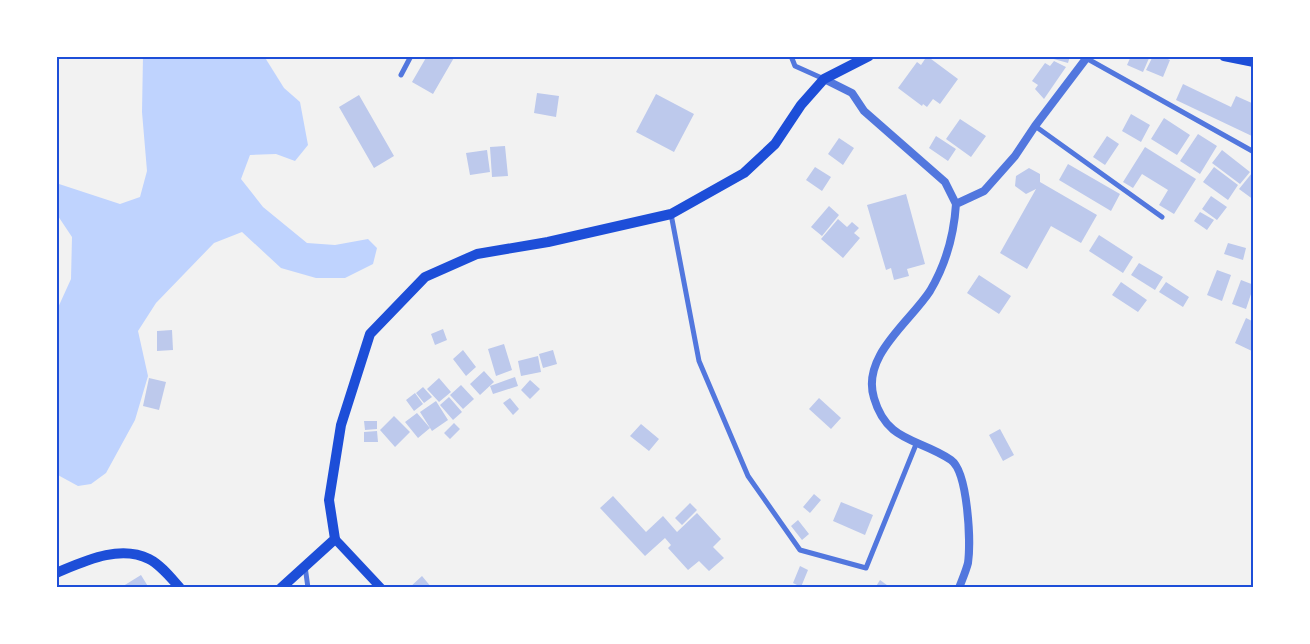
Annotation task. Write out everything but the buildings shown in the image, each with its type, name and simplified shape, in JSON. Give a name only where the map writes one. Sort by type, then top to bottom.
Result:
[{"type":"main road","points":[[381,588],[335,538],[329,500],[341,425],[370,334],[425,277],[477,254],[548,242],[671,214],[744,173],[775,144],[801,105],[824,79],[869,56]]},
{"type":"main road","points":[[1224,56],[1254,62]]},
{"type":"main road","points":[[281,588],[335,538]]},
{"type":"main road","points":[[56,573],[93,558],[129,554],[149,559],[180,588]]},
{"type":"street","points":[[401,75],[411,56]]},
{"type":"street","points":[[791,56],[795,66],[852,93],[864,111],[945,182],[956,204],[954,229],[946,258],[929,291],[885,346],[874,372],[874,397],[883,417],[897,435],[917,442],[953,461],[963,480],[968,531],[968,563],[959,588]]},
{"type":"street","points":[[956,204],[984,191],[1015,156],[1087,57],[1254,152]]},
{"type":"street","points":[[1035,126],[1162,217]]},
{"type":"street","points":[[671,214],[699,362],[748,476],[800,550],[866,568],[917,442]]},
{"type":"street","points":[[305,566],[308,588]]},
{"type":"water","points":[[143,56],[264,56],[284,88],[300,102],[308,145],[295,161],[276,154],[250,155],[241,179],[263,207],[307,243],[335,245],[368,239],[377,248],[373,264],[345,278],[316,278],[281,268],[242,232],[214,243],[156,303],[138,331],[148,376],[135,420],[106,473],[91,484],[78,486],[56,474],[56,312],[71,279],[72,237],[56,213],[56,183],[120,204],[140,197],[147,171],[142,112]]}]
